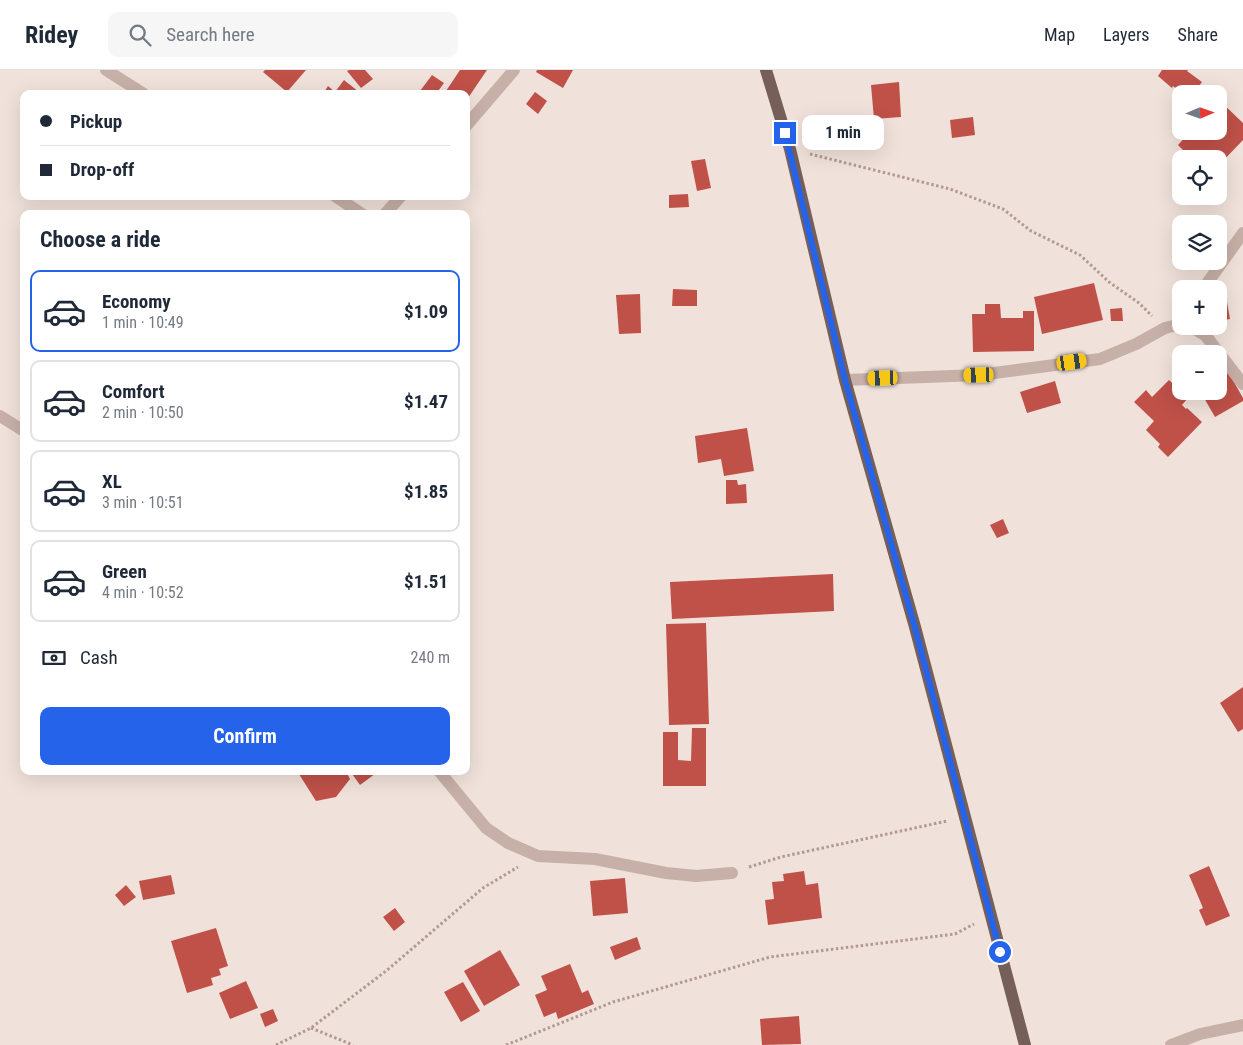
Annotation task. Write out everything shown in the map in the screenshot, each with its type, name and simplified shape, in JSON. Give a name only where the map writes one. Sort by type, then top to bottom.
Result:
[{"type":"main road","points":[[766,70],[790,149],[845,380],[915,628],[1025,1045]]},
{"type":"street","points":[[106,70],[138,90]]},
{"type":"street","points":[[470,121],[514,70]]},
{"type":"street","points":[[341,200],[356,210]]},
{"type":"street","points":[[389,210],[397,200]]},
{"type":"street","points":[[1209,280],[1243,233]]},
{"type":"street","points":[[845,380],[979,375],[1100,359],[1172,326]]},
{"type":"street","points":[[1204,335],[1243,384]]},
{"type":"street","points":[[0,416],[20,428]]},
{"type":"street","points":[[441,775],[486,828],[508,843],[538,856],[595,860],[666,873],[696,876],[732,873]]},
{"type":"street","points":[[1171,1045],[1200,1034],[1243,1025]]},
{"type":"path","points":[[790,149],[950,189],[1003,209],[1031,231],[1080,255],[1109,282],[1139,303],[1165,328]]},
{"type":"path","points":[[732,873],[781,857],[965,817]]},
{"type":"path","points":[[276,1045],[311,1028],[386,971],[484,888],[538,856]]},
{"type":"path","points":[[506,1045],[613,1002],[770,957],[955,934],[990,915]]},
{"type":"path","points":[[311,1028],[353,1045]]},
{"type":"building","points":[[265,70],[306,70],[289,90],[285,90],[263,72]]},
{"type":"building","points":[[365,70],[373,79],[361,88],[347,71]]},
{"type":"building","points":[[460,70],[487,70],[470,95],[470,90],[447,90]]},
{"type":"building","points":[[537,70],[573,70],[563,88],[536,72]]},
{"type":"building","points":[[1162,70],[1188,70],[1202,82],[1200,85],[1172,85],[1172,88],[1158,76]]},
{"type":"building","points":[[432,75],[444,83],[439,90],[421,90]]},
{"type":"building","points":[[344,80],[356,90],[336,90]]},
{"type":"building","points":[[899,82],[901,117],[874,119],[871,85]]},
{"type":"building","points":[[535,92],[547,101],[538,114],[526,104]]},
{"type":"building","points":[[1228,109],[1243,123],[1243,140],[1227,157],[1227,150],[1183,150],[1178,145],[1182,140],[1228,140]]},
{"type":"building","points":[[973,117],[975,135],[952,138],[950,120]]},
{"type":"building","points":[[705,159],[711,188],[697,191],[691,161]]},
{"type":"building","points":[[688,194],[689,207],[669,208],[669,195]]},
{"type":"building","points":[[1094,283],[1103,320],[1042,334],[1034,297]]},
{"type":"building","points":[[673,289],[697,290],[697,306],[672,306]]},
{"type":"building","points":[[640,294],[641,333],[619,334],[616,295]]},
{"type":"building","points":[[1227,302],[1230,319],[1227,320]]},
{"type":"building","points":[[985,304],[1000,304],[1001,318],[1023,318],[1023,311],[1034,311],[1034,351],[973,352],[972,314],[985,314]]},
{"type":"building","points":[[1122,308],[1123,321],[1111,321],[1110,309]]},
{"type":"building","points":[[1227,370],[1243,401],[1215,417],[1205,400],[1227,400]]},
{"type":"building","points":[[1169,380],[1172,383],[1172,400],[1186,400],[1182,405],[1202,422],[1168,457],[1158,447],[1160,444],[1146,430],[1154,421],[1134,402],[1146,390],[1152,397]]},
{"type":"building","points":[[1055,381],[1061,403],[1027,413],[1020,392]]},
{"type":"building","points":[[747,428],[754,471],[724,476],[721,459],[698,463],[695,436]]},
{"type":"building","points":[[726,480],[737,480],[738,485],[746,484],[747,503],[726,504]]},
{"type":"building","points":[[1003,519],[1009,533],[997,538],[990,525]]},
{"type":"building","points":[[833,574],[834,611],[672,619],[670,582]]},
{"type":"building","points":[[706,623],[709,724],[669,725],[666,624]]},
{"type":"building","points":[[1243,687],[1243,729],[1238,732],[1220,703]]},
{"type":"building","points":[[692,728],[706,728],[706,786],[663,786],[663,732],[678,732],[678,760],[691,761]]},
{"type":"building","points":[[300,775],[348,775],[350,779],[336,797],[316,801]]},
{"type":"building","points":[[353,775],[374,775],[360,785]]},
{"type":"building","points":[[1209,866],[1230,916],[1206,926],[1199,910],[1203,908],[1189,875]]},
{"type":"building","points":[[804,871],[806,885],[818,883],[822,918],[768,925],[765,900],[774,899],[772,882],[784,881],[783,874]]},
{"type":"building","points":[[171,875],[175,894],[143,900],[139,881]]},
{"type":"building","points":[[625,878],[628,913],[593,916],[590,881]]},
{"type":"building","points":[[126,885],[136,897],[124,906],[115,895]]},
{"type":"building","points":[[395,908],[405,922],[394,931],[383,917]]},
{"type":"building","points":[[216,928],[228,966],[219,969],[221,975],[211,978],[213,985],[187,993],[171,941]]},
{"type":"building","points":[[637,937],[641,949],[615,960],[610,947]]},
{"type":"building","points":[[500,950],[520,985],[484,1006],[464,971]]},
{"type":"building","points":[[570,964],[582,993],[588,990],[594,1004],[558,1019],[556,1012],[544,1017],[535,995],[547,990],[541,976]]},
{"type":"building","points":[[246,981],[258,1008],[230,1019],[219,993]]},
{"type":"building","points":[[463,982],[480,1011],[461,1022],[444,992]]},
{"type":"building","points":[[273,1009],[278,1021],[265,1027],[260,1014]]},
{"type":"building","points":[[799,1016],[801,1044],[762,1045],[760,1019]]},
{"type":"route","points":[[785,133],[845,380],[915,628],[1000,952]]}]
